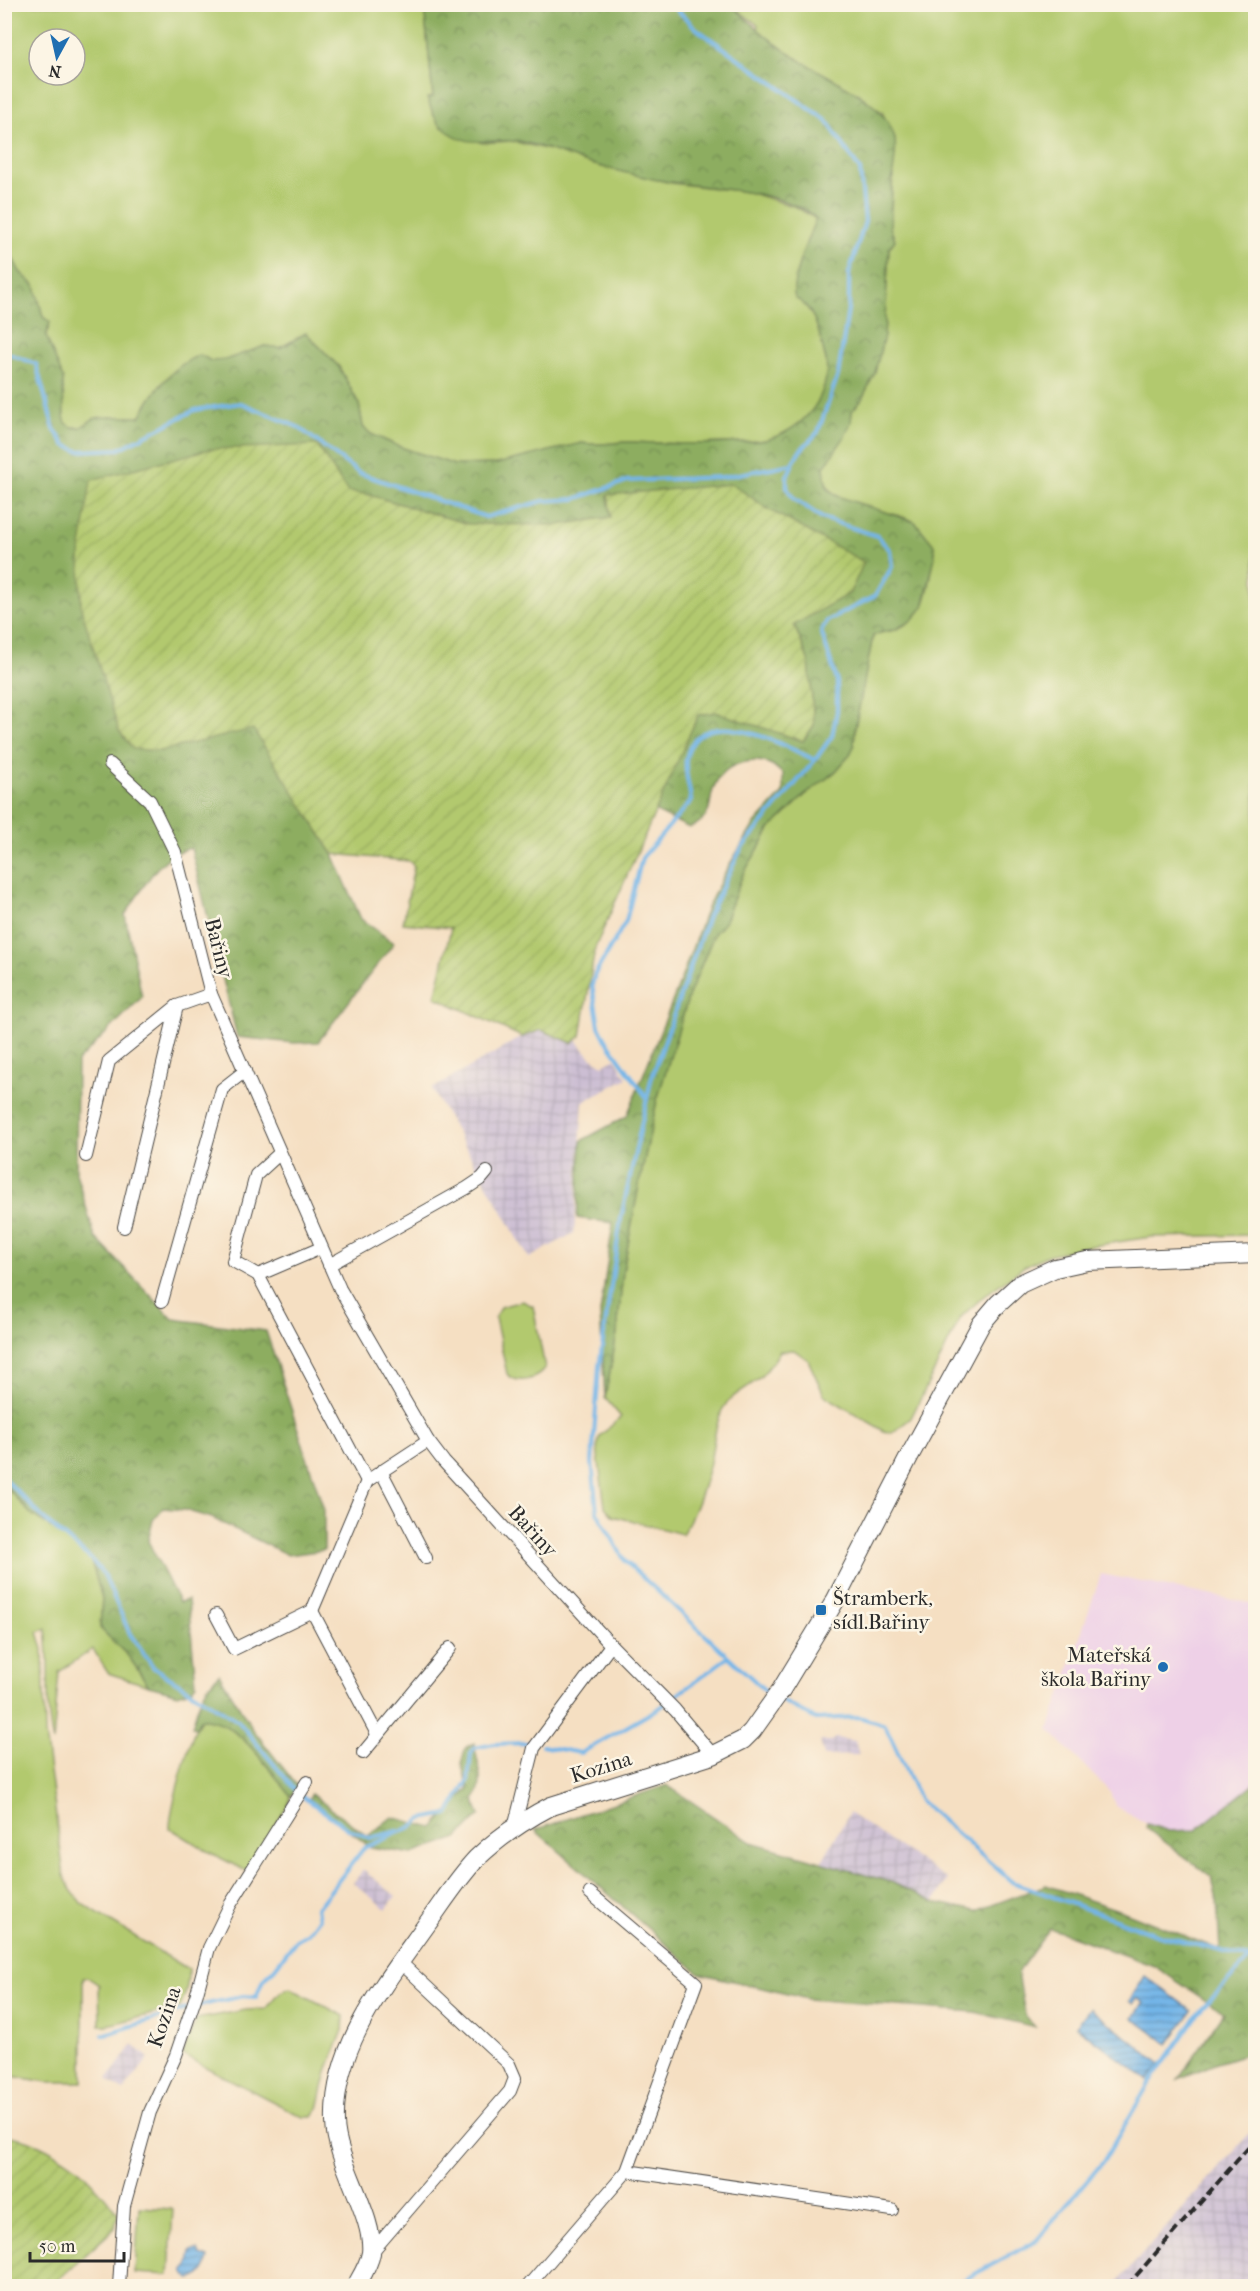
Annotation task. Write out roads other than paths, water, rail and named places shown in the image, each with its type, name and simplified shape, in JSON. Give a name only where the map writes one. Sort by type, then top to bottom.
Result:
[{"type":"main road","name":"Kozina","points":[[371,2253],[368,2231],[338,2143],[335,2104],[341,2073],[353,2041],[370,2007],[468,1868],[494,1842],[551,1806],[713,1755],[743,1740],[781,1690],[835,1601],[981,1324],[1011,1292],[1030,1278],[1048,1270],[1087,1261],[1256,1254]]},
{"type":"main road","points":[[356,2286],[371,2253]]},
{"type":"street","name":"Bařiny","points":[[110,764],[150,801],[175,852],[211,994],[340,1289],[428,1441],[444,1462],[611,1645],[675,1710],[713,1755]]},
{"type":"street","points":[[86,1156],[109,1061],[177,1006],[211,994]]},
{"type":"street","points":[[124,1227],[177,1006]]},
{"type":"street","points":[[162,1301],[222,1089],[245,1071]]},
{"type":"street","points":[[280,1153],[256,1175],[233,1261],[258,1275],[367,1481]]},
{"type":"street","points":[[329,1266],[467,1188],[487,1172]]},
{"type":"street","points":[[258,1275],[321,1248]]},
{"type":"street","points":[[216,1616],[234,1649],[312,1611],[367,1481],[428,1441]]},
{"type":"street","points":[[381,1471],[426,1558]]},
{"type":"street","points":[[312,1611],[377,1734]]},
{"type":"street","points":[[514,1828],[534,1748],[611,1645]]},
{"type":"street","points":[[363,1753],[450,1648]]},
{"type":"street","name":"Kozina","points":[[118,2286],[124,2206],[150,2112],[176,2055],[197,1994],[209,1948],[230,1905],[307,1782]]},
{"type":"street","points":[[528,2286],[627,2171],[696,1983],[590,1893]]},
{"type":"street","points":[[371,2253],[510,2091],[515,2078],[509,2064],[400,1962]]},
{"type":"street","points":[[627,2171],[892,2210]]},
{"type":"water","points":[[1145,1976],[1192,2011],[1168,2044],[1133,2018],[1144,2003],[1137,1998],[1133,2004],[1129,2001]]},
{"type":"water","points":[[1090,2008],[1161,2064],[1148,2080],[1076,2026]]},
{"type":"water","points":[[198,2250],[200,2255],[209,2258],[202,2273],[189,2279],[184,2272],[189,2266],[191,2251]]},
{"type":"waterway","points":[[671,4],[698,30],[827,121],[860,170],[865,221],[849,273],[849,303],[838,375],[818,432],[798,453],[787,476],[787,488],[793,498],[822,518],[877,536],[890,550],[892,567],[875,596],[827,621],[821,631],[837,681],[837,711],[832,736],[815,760],[741,849],[708,916],[651,1080],[621,1218],[599,1367],[592,1462],[597,1512],[625,1561],[770,1695]]},
{"type":"waterway","points":[[7,353],[36,364],[54,429],[65,445],[79,451],[119,449],[195,410],[241,403],[298,427],[359,473],[486,517],[543,501],[575,499],[627,481],[723,477],[792,464]]},
{"type":"waterway","points":[[647,1098],[606,1040],[599,1026],[592,985],[595,974],[626,921],[642,858],[691,801],[686,775],[686,759],[694,741],[707,731],[724,729],[743,731],[764,737],[815,760]]},
{"type":"waterway","points":[[4,1478],[48,1523],[91,1559],[104,1575],[130,1634],[154,1668],[238,1721],[297,1792]]},
{"type":"waterway","points":[[542,1746],[581,1753],[661,1707],[728,1657]]},
{"type":"waterway","points":[[782,1701],[816,1719],[859,1717],[885,1725],[920,1801],[1012,1882],[1159,1935],[1256,1960]]},
{"type":"waterway","points":[[411,1827],[422,1819],[448,1814],[468,1781],[471,1753],[474,1748],[494,1744],[530,1743]]},
{"type":"waterway","points":[[302,1796],[350,1830],[370,1838],[398,1831]]},
{"type":"waterway","points":[[198,2006],[243,1996],[256,1997],[263,1980],[296,1940],[307,1934],[319,1919],[317,1908],[364,1848],[411,1827]]},
{"type":"waterway","points":[[945,2286],[960,2282],[1036,2241],[1103,2162],[1147,2087],[1199,2012],[1250,1958]]},
{"type":"waterway","points":[[103,2035],[187,2009]]},
{"type":"railway","points":[[1127,2286],[1256,2139]]},
{"type":"place","name":"Štramberk, sídl.Bařiny","points":[[821,1610]]},
{"type":"place","name":"Mateřská škola Bařiny","points":[[1163,1667]]}]
